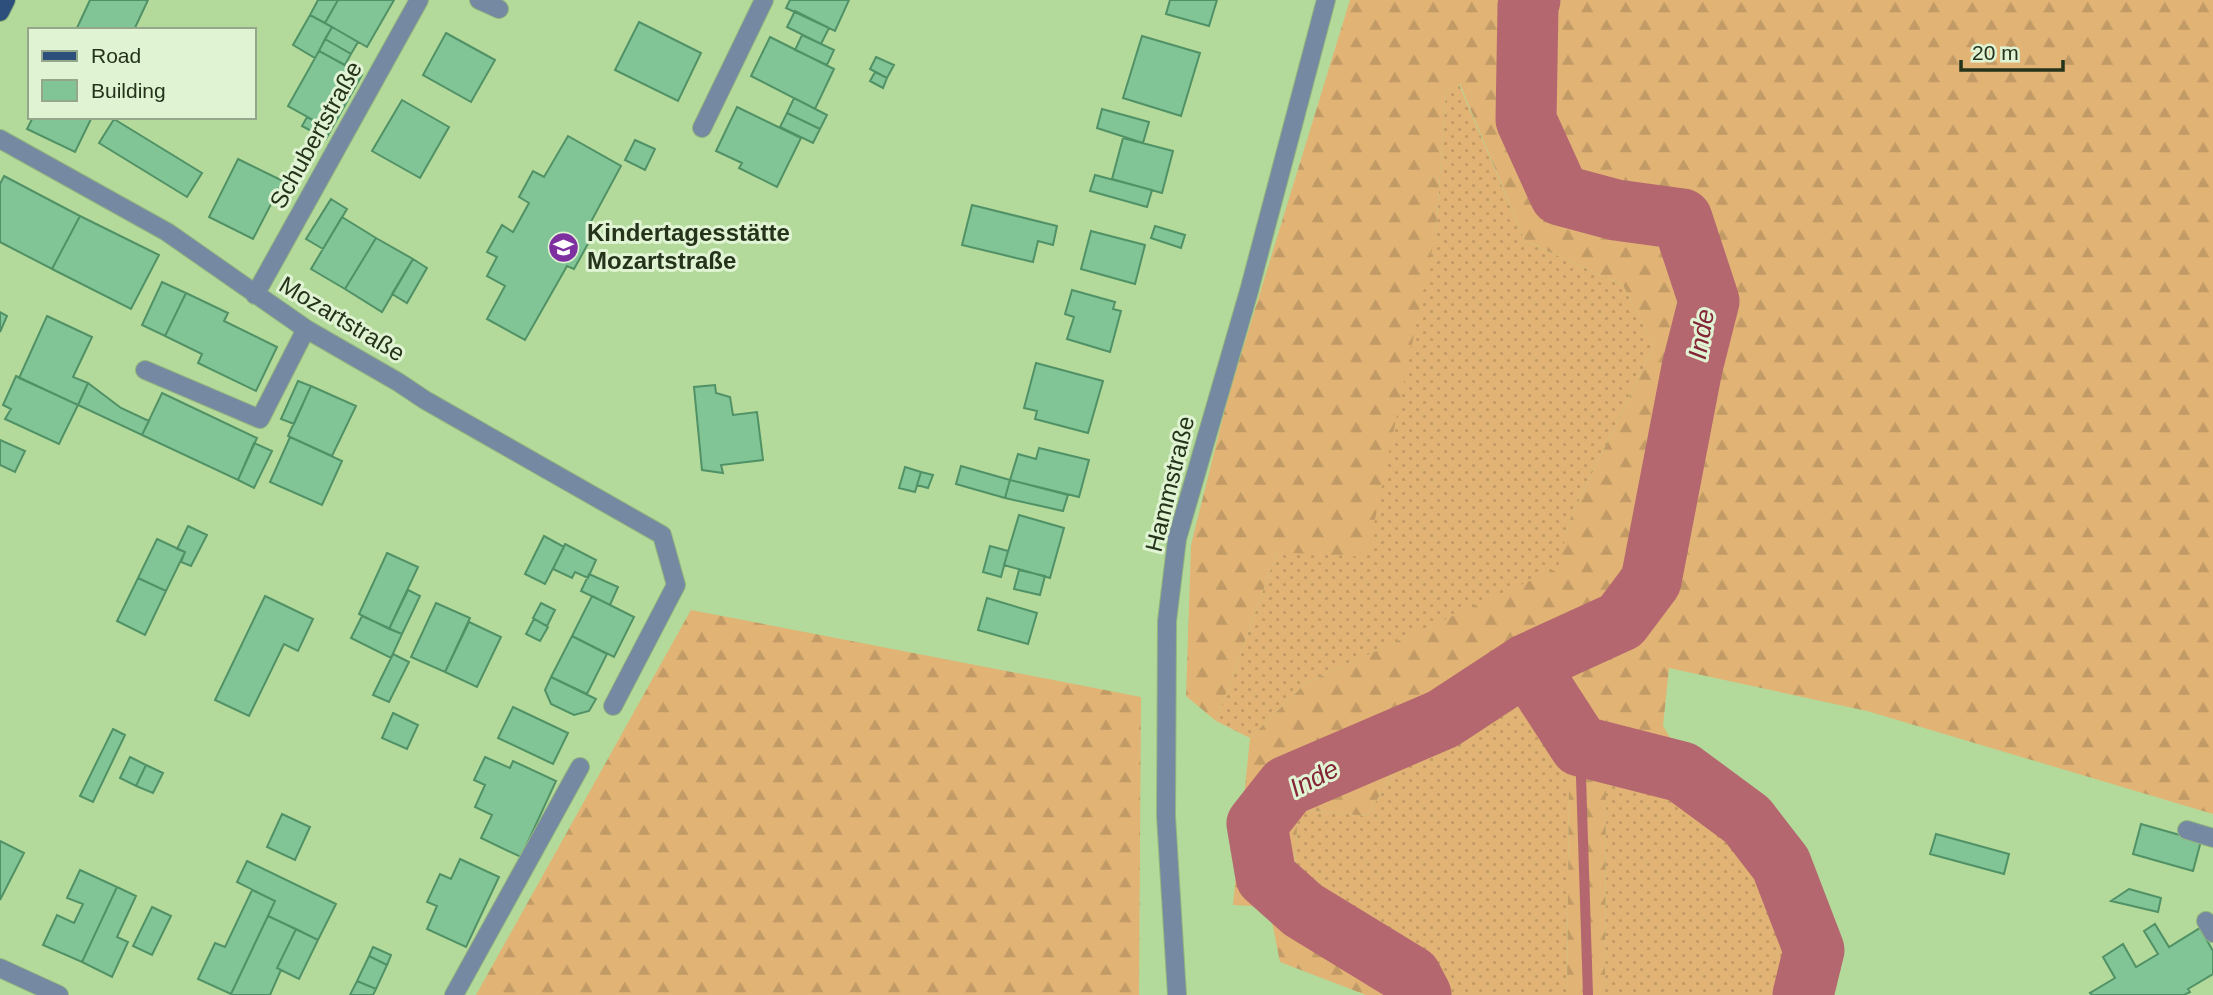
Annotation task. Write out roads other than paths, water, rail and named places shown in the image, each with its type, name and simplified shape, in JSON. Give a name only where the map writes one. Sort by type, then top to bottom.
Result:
[{"type":"main road","points":[[0,12],[6,0]]},
{"type":"street","name":"Schubertstraße","points":[[255,295],[419,0]]},
{"type":"street","points":[[478,0],[499,9]]},
{"type":"street","points":[[702,128],[764,0]]},
{"type":"street","name":"Hammstraße","points":[[1177,995],[1166,817],[1167,621],[1177,539],[1249,291],[1326,0]]},
{"type":"street","name":"Mozartstraße","points":[[0,139],[167,232],[306,329],[500,444],[662,535],[676,585],[613,706]]},
{"type":"street","points":[[145,370],[260,419],[306,329]]},
{"type":"street","points":[[454,995],[580,767]]},
{"type":"street","points":[[2187,830],[2213,838]]},
{"type":"street","points":[[0,968],[58,995]]},
{"type":"waterway","name":"Inde","points":[[1421,995],[1411,976],[1303,910],[1266,877],[1257,824],[1287,786],[1443,719],[1527,664],[1621,621],[1651,581],[1692,368],[1709,301],[1682,219],[1616,210],[1560,195],[1526,120],[1530,0]]},
{"type":"waterway","name":"Inde","points":[[1527,664],[1580,746],[1682,772],[1747,820],[1781,864],[1814,950],[1803,995]]},
{"type":"waterway","points":[[1580,746],[1588,995]]},
{"type":"place","name":"Kindertagesstätte Mozartstraße","points":[[564,247]]}]
